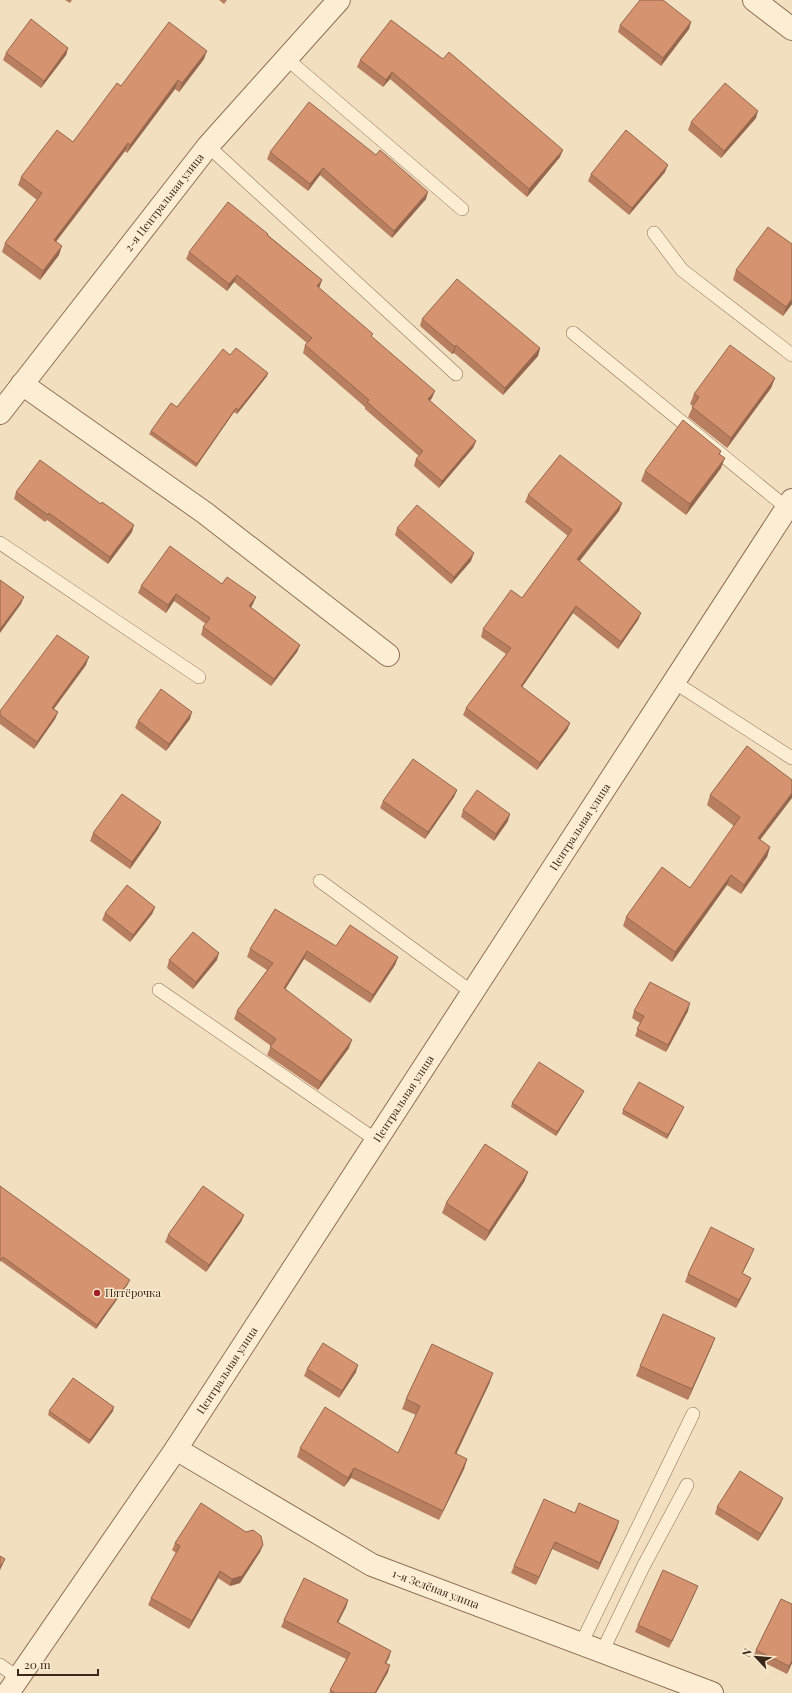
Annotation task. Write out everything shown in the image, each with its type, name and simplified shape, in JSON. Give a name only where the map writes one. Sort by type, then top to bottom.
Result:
[{"type":"street","name":"2-я Центральная улица","points":[[0,412],[208,146],[339,0]]},
{"type":"street","points":[[754,0],[792,29]]},
{"type":"street","points":[[22,384],[205,513],[388,654]]},
{"type":"street","name":"Центральная улица","points":[[13,1686],[176,1449],[790,504]]},
{"type":"street","name":"1-я Зелёная улица","points":[[176,1449],[372,1566],[712,1693]]},
{"type":"lane","points":[[287,59],[462,209]]},
{"type":"lane","points":[[208,146],[456,374]]},
{"type":"lane","points":[[654,233],[682,270],[792,355]]},
{"type":"lane","points":[[573,333],[790,504]]},
{"type":"lane","points":[[0,543],[199,678]]},
{"type":"lane","points":[[674,682],[792,758]]},
{"type":"lane","points":[[320,882],[473,993]]},
{"type":"lane","points":[[159,990],[376,1140]]},
{"type":"lane","points":[[581,1644],[693,1414]]},
{"type":"lane","points":[[602,1652],[643,1568],[687,1485]]},
{"type":"lane","points":[[0,1665],[13,1686]]},
{"type":"building","points":[[640,0],[663,0],[691,22],[663,58],[620,25]]},
{"type":"building","points":[[31,19],[68,48],[44,81],[6,53]]},
{"type":"building","points":[[391,20],[443,59],[449,52],[563,150],[529,189],[392,72],[386,80],[360,60]]},
{"type":"building","points":[[169,22],[207,51],[182,83],[178,80],[130,145],[128,143],[54,240],[62,246],[43,271],[5,243],[42,193],[21,177],[57,130],[73,142],[117,83],[121,86]]},
{"type":"building","points":[[725,83],[758,111],[724,151],[691,122]]},
{"type":"building","points":[[309,102],[376,155],[380,150],[428,192],[394,231],[323,168],[310,184],[270,152]]},
{"type":"building","points":[[626,130],[668,165],[632,208],[591,174]]},
{"type":"building","points":[[228,202],[322,280],[317,286],[373,334],[371,336],[435,391],[428,399],[476,441],[442,481],[416,459],[423,451],[367,402],[369,400],[305,345],[312,338],[237,275],[229,284],[189,252]]},
{"type":"building","points":[[768,227],[792,244],[792,299],[786,307],[736,270]]},
{"type":"building","points":[[457,279],[540,348],[505,388],[456,345],[455,347],[422,319]]},
{"type":"building","points":[[730,345],[775,378],[731,438],[692,407],[699,397],[694,394]]},
{"type":"building","points":[[236,348],[268,373],[238,410],[236,408],[197,464],[151,431],[171,403],[177,407],[223,349],[230,355]]},
{"type":"building","points":[[683,420],[721,451],[719,454],[725,458],[690,504],[645,471]]},
{"type":"building","points":[[560,455],[622,503],[577,559],[641,613],[621,642],[576,606],[521,686],[570,723],[540,763],[466,708],[511,648],[483,629],[511,590],[522,598],[572,530],[528,495]]},
{"type":"building","points":[[40,460],[101,504],[102,502],[134,525],[110,557],[49,513],[48,515],[16,492]]},
{"type":"building","points":[[417,505],[474,553],[454,577],[397,528]]},
{"type":"building","points":[[170,546],[222,584],[227,577],[256,597],[249,606],[300,645],[274,679],[203,627],[210,618],[176,594],[168,605],[141,586]]},
{"type":"building","points":[[0,580],[24,597],[0,629]]},
{"type":"building","points":[[57,635],[89,657],[52,708],[58,712],[37,742],[0,715],[0,711]]},
{"type":"building","points":[[161,689],[192,712],[169,744],[138,721]]},
{"type":"building","points":[[747,746],[792,780],[792,793],[758,838],[770,847],[744,885],[731,875],[675,952],[626,917],[662,867],[690,888],[740,817],[710,795]]},
{"type":"building","points":[[413,759],[457,790],[428,832],[383,801]]},
{"type":"building","points":[[477,790],[510,814],[496,834],[463,810]]},
{"type":"building","points":[[122,794],[161,822],[132,862],[93,833]]},
{"type":"building","points":[[127,885],[155,907],[133,935],[105,913]]},
{"type":"building","points":[[275,909],[336,946],[350,925],[398,957],[373,995],[307,951],[284,988],[352,1040],[321,1082],[270,1047],[276,1039],[237,1011],[273,963],[250,949]]},
{"type":"building","points":[[193,932],[219,953],[196,982],[169,960]]},
{"type":"building","points":[[650,982],[690,1003],[668,1045],[637,1029],[644,1016],[634,1011]]},
{"type":"building","points":[[539,1062],[584,1091],[557,1132],[512,1103]]},
{"type":"building","points":[[639,1082],[684,1107],[668,1135],[623,1110]]},
{"type":"building","points":[[485,1144],[528,1172],[489,1231],[446,1203]]},
{"type":"building","points":[[0,1186],[130,1280],[97,1325],[3,1257],[0,1260]]},
{"type":"building","points":[[203,1186],[244,1215],[209,1265],[168,1235]]},
{"type":"building","points":[[711,1227],[754,1249],[742,1273],[751,1278],[739,1300],[688,1274]]},
{"type":"building","points":[[663,1314],[715,1338],[692,1389],[640,1366]]},
{"type":"building","points":[[323,1343],[358,1365],[342,1391],[307,1369]]},
{"type":"building","points":[[432,1344],[493,1373],[455,1453],[467,1459],[443,1511],[354,1468],[348,1478],[300,1448],[325,1407],[398,1453],[420,1406],[406,1399]]},
{"type":"building","points":[[73,1378],[114,1407],[90,1440],[49,1411]]},
{"type":"building","points":[[740,1471],[783,1498],[761,1534],[717,1507]]},
{"type":"building","points":[[544,1499],[575,1513],[579,1503],[619,1521],[600,1563],[555,1542],[539,1577],[514,1566]]},
{"type":"building","points":[[201,1503],[246,1532],[253,1530],[261,1536],[263,1545],[242,1576],[232,1579],[220,1571],[192,1621],[151,1598],[180,1546],[175,1543]]},
{"type":"building","points":[[0,1556],[5,1559],[0,1567]]},
{"type":"building","points":[[663,1570],[698,1586],[672,1641],[638,1625]]},
{"type":"building","points":[[304,1578],[348,1600],[337,1622],[391,1651],[385,1663],[390,1665],[375,1693],[335,1693],[330,1690],[350,1653],[284,1620]]},
{"type":"building","points":[[781,1599],[792,1604],[792,1661],[789,1666],[756,1650]]},
{"type":"place","name":"Пятёрочка","points":[[97,1293]]}]
